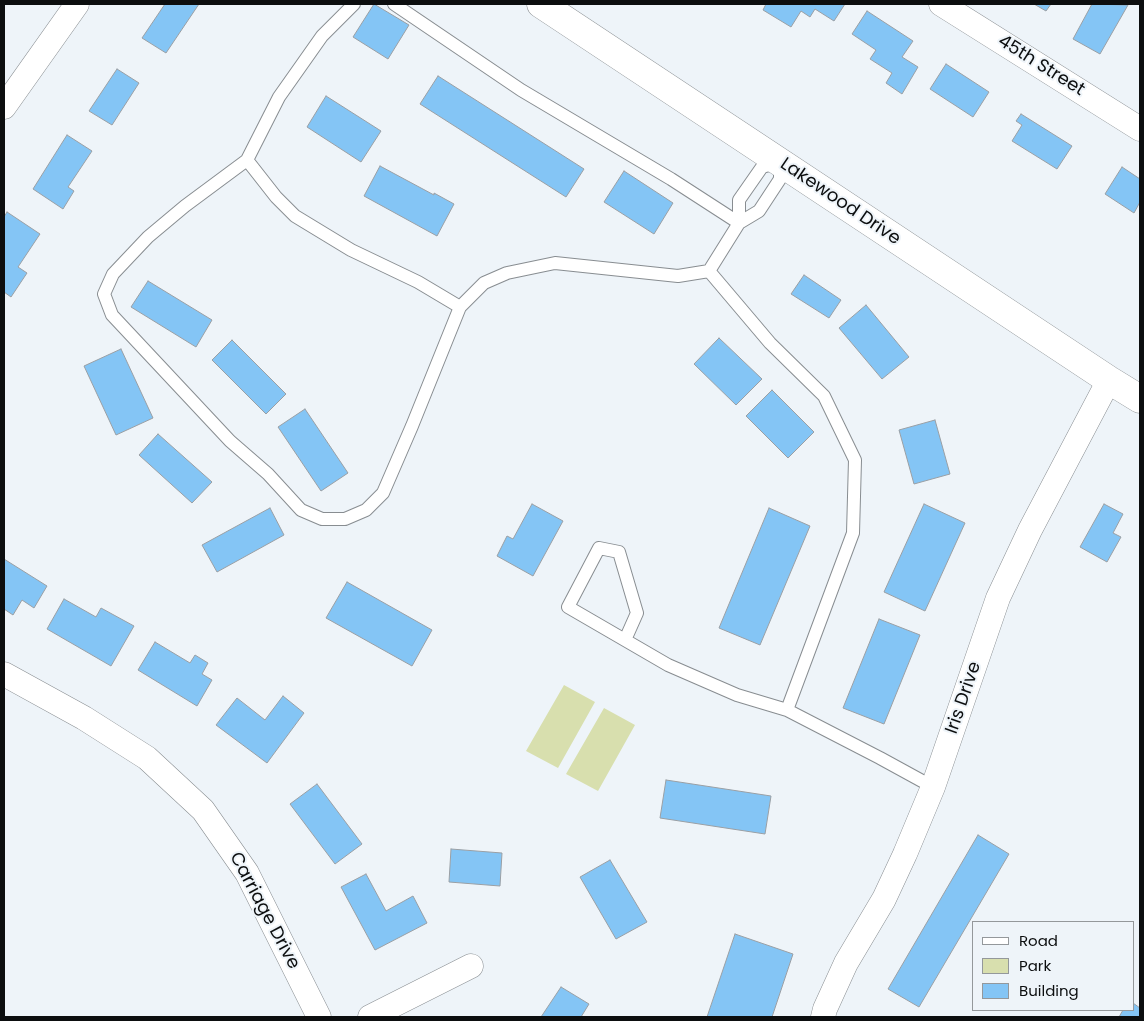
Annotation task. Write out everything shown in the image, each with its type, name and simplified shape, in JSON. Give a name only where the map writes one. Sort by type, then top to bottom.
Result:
[{"type":"street","points":[[4,107],[77,4]]},
{"type":"street","name":"Lakewood Drive","points":[[541,4],[1108,380],[1140,399]]},
{"type":"street","name":"45th Street","points":[[941,4],[1140,129]]},
{"type":"street","name":"Iris Drive","points":[[823,1017],[846,963],[884,899],[933,787],[998,598],[1030,530],[1108,380]]},
{"type":"street","name":"Carriage Drive","points":[[4,674],[84,718],[147,758],[203,810],[247,872],[319,1017]]},
{"type":"street","points":[[370,1017],[471,966]]},
{"type":"lane","points":[[354,4],[322,36],[279,97],[247,160],[185,206],[148,237],[113,274],[104,294],[112,315],[230,441],[268,474],[301,510],[322,519],[345,519],[366,510],[383,493],[460,307],[484,283],[507,272],[555,263],[678,276],[709,271],[739,223],[759,211],[780,179],[780,162],[762,168],[739,200],[739,223]]},
{"type":"lane","points":[[394,4],[521,90],[671,179],[739,223]]},
{"type":"lane","points":[[247,160],[276,197],[295,216],[351,250],[418,282],[460,307]]},
{"type":"lane","points":[[709,271],[770,343],[824,396],[855,460],[853,533],[787,710]]},
{"type":"lane","points":[[625,640],[637,613],[618,552],[599,548],[568,607],[668,665],[737,695],[787,710],[933,787]]},
{"type":"green space","points":[[564,685],[595,702],[558,768],[526,751]]},
{"type":"green space","points":[[604,708],[635,725],[598,791],[566,774]]},
{"type":"building","points":[[165,4],[199,4],[166,53],[142,38]]},
{"type":"building","points":[[374,4],[409,25],[388,59],[353,37]]},
{"type":"building","points":[[766,4],[845,4],[834,21],[815,9],[810,17],[801,11],[791,27],[763,10]]},
{"type":"building","points":[[1034,4],[1051,4],[1046,11]]},
{"type":"building","points":[[1092,4],[1128,5],[1100,54],[1073,39]]},
{"type":"building","points":[[867,11],[913,41],[902,57],[918,67],[902,94],[886,83],[892,73],[870,59],[876,50],[852,34]]},
{"type":"building","points":[[946,64],[989,92],[973,117],[930,89]]},
{"type":"building","points":[[117,69],[139,83],[112,125],[89,111]]},
{"type":"building","points":[[438,76],[584,169],[566,197],[420,104]]},
{"type":"building","points":[[326,96],[381,131],[361,162],[307,127]]},
{"type":"building","points":[[1021,114],[1072,146],[1057,169],[1012,141],[1022,125],[1016,121]]},
{"type":"building","points":[[67,135],[92,151],[68,187],[74,191],[63,209],[33,189]]},
{"type":"building","points":[[380,166],[454,204],[437,236],[364,196]]},
{"type":"building","points":[[1122,167],[1140,179],[1140,202],[1134,213],[1105,194]]},
{"type":"building","points":[[624,171],[673,203],[654,234],[604,202]]},
{"type":"building","points":[[7,212],[40,234],[18,267],[27,273],[11,297],[4,292],[4,217]]},
{"type":"building","points":[[804,275],[841,300],[829,318],[791,294]]},
{"type":"building","points":[[148,281],[212,320],[196,347],[131,307]]},
{"type":"building","points":[[866,305],[909,357],[882,379],[839,328]]},
{"type":"building","points":[[719,338],[762,379],[736,405],[694,364]]},
{"type":"building","points":[[232,340],[286,394],[266,414],[212,360]]},
{"type":"building","points":[[121,349],[153,418],[116,435],[84,366]]},
{"type":"building","points":[[772,390],[814,432],[788,458],[746,416]]},
{"type":"building","points":[[305,409],[348,473],[321,491],[278,427]]},
{"type":"building","points":[[935,420],[950,474],[914,484],[899,430]]},
{"type":"building","points":[[158,434],[212,482],[192,503],[139,455]]},
{"type":"building","points":[[532,504],[563,521],[533,576],[497,556],[507,536],[513,539]]},
{"type":"building","points":[[924,504],[965,523],[925,611],[884,592]]},
{"type":"building","points":[[1104,504],[1123,514],[1113,533],[1121,537],[1107,562],[1080,547]]},
{"type":"building","points":[[270,508],[284,535],[217,572],[202,545]]},
{"type":"building","points":[[769,508],[810,526],[760,645],[719,628]]},
{"type":"building","points":[[4,559],[47,586],[34,608],[22,600],[13,615],[4,609]]},
{"type":"building","points":[[347,582],[432,630],[412,666],[326,618]]},
{"type":"building","points":[[64,599],[96,617],[101,608],[134,626],[111,666],[47,629]]},
{"type":"building","points":[[879,619],[920,635],[884,724],[843,708]]},
{"type":"building","points":[[155,642],[190,663],[195,655],[208,663],[202,674],[212,680],[197,706],[138,670]]},
{"type":"building","points":[[283,696],[304,713],[267,763],[216,725],[237,698],[265,720]]},
{"type":"building","points":[[666,780],[771,796],[765,834],[660,818]]},
{"type":"building","points":[[317,784],[362,844],[335,864],[290,804]]},
{"type":"building","points":[[978,835],[1009,854],[919,1007],[888,989]]},
{"type":"building","points":[[451,849],[502,853],[500,886],[449,882]]},
{"type":"building","points":[[610,860],[647,922],[616,939],[580,877]]},
{"type":"building","points":[[366,874],[386,911],[413,896],[427,923],[375,950],[341,887]]},
{"type":"building","points":[[735,934],[793,954],[772,1017],[707,1017]]},
{"type":"building","points":[[561,987],[589,1004],[581,1017],[541,1017]]},
{"type":"building","points":[[1134,1004],[1140,1008],[1140,1017],[1119,1017],[1122,1011],[1134,1011]]}]
